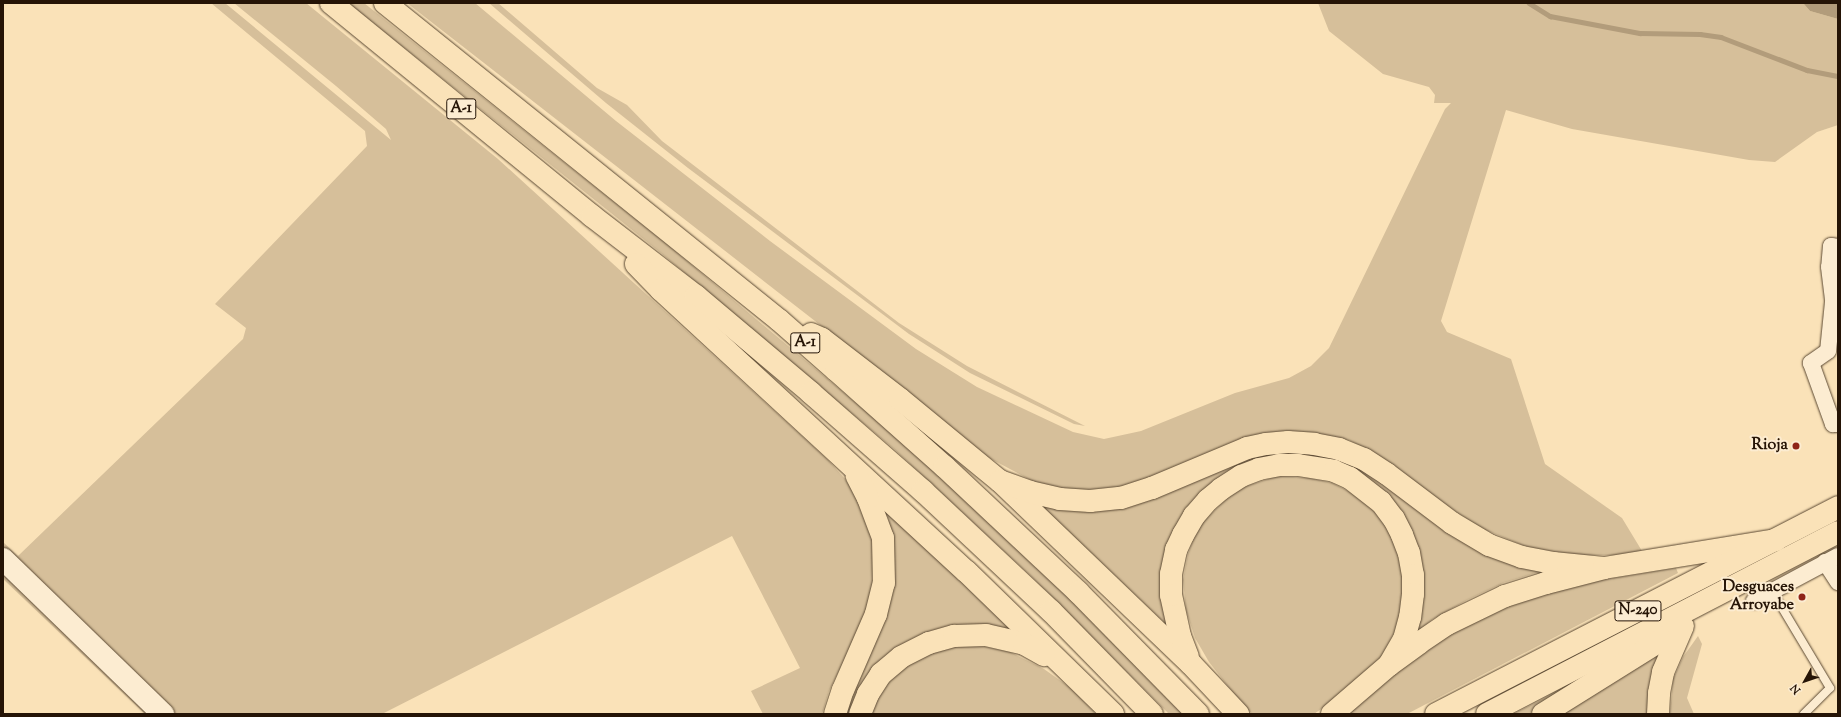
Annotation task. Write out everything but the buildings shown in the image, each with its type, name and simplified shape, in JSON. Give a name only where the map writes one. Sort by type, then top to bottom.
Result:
[{"type":"highway","name":"A-1","points":[[331,3],[592,216],[696,296],[811,393],[923,491],[1051,612],[1152,714]]},
{"type":"highway","name":"A-1","points":[[385,3],[779,320],[945,466],[1078,592],[1198,714]]},
{"type":"highway","points":[[592,216],[661,290],[966,572],[1113,714]]},
{"type":"highway","points":[[779,320],[822,339],[900,399],[1000,481],[1191,664],[1238,714]]},
{"type":"highway","points":[[1000,481],[1030,492],[1060,499],[1090,501],[1121,498],[1152,488],[1247,448],[1266,444],[1288,442],[1314,444],[1339,449],[1364,459],[1387,474],[1452,523],[1489,545],[1530,558],[1553,563],[1604,568]]},
{"type":"highway","points":[[1191,664],[1180,636],[1171,595],[1171,574],[1176,550],[1183,535],[1194,516],[1208,500],[1221,489],[1241,476],[1272,466],[1298,465],[1334,472],[1350,478],[1381,502],[1394,519],[1402,535],[1409,553],[1413,575],[1413,594],[1410,617],[1404,639],[1389,665]]},
{"type":"highway","points":[[835,714],[843,690],[876,614],[884,583],[883,538],[868,498],[852,466]]},
{"type":"highway","name":"N-240","points":[[1436,714],[1838,507]]},
{"type":"highway","name":"N-240","points":[[1487,714],[1630,639],[1725,592],[1838,532]]},
{"type":"highway","points":[[1332,714],[1389,665],[1447,624],[1505,596],[1546,583],[1604,568],[1776,540]]},
{"type":"highway","points":[[1543,714],[1683,626],[1725,592]]},
{"type":"highway","points":[[1658,714],[1659,693],[1663,672],[1683,626]]},
{"type":"highway","points":[[860,714],[868,694],[881,674],[901,657],[928,643],[954,636],[986,635],[1024,644],[1064,667]]},
{"type":"street","points":[[1838,247],[1831,246],[1829,267],[1833,302],[1828,351],[1811,363],[1833,424],[1838,424]]},
{"type":"street","points":[[3,559],[163,714]]},
{"type":"street","points":[[1754,601],[1832,559],[1838,582]]},
{"type":"lane","points":[[1772,591],[1830,688],[1804,714]]},
{"type":"shaded area","points":[[211,3],[225,3],[391,140],[386,129],[234,3],[306,3],[498,159],[827,459],[846,480],[861,503],[873,538],[872,589],[860,629],[829,691],[822,714],[763,714],[751,691],[800,668],[732,536],[382,714],[175,714],[3,548],[3,542],[18,556],[243,339],[246,328],[215,304],[367,146],[365,131]]},
{"type":"shaded area","points":[[348,3],[364,3],[668,245],[900,440],[1038,567],[1183,714],[1169,714],[1030,575],[893,448],[661,253]]},
{"type":"shaded area","points":[[407,3],[475,3],[616,121],[770,241],[916,349],[977,387],[1073,432],[1104,439],[1141,431],[1235,393],[1289,378],[1311,366],[1329,348],[1445,109],[1451,103],[1434,103],[1435,95],[1429,87],[1383,74],[1329,31],[1318,3],[1803,3],[1810,11],[1838,19],[1838,125],[1817,132],[1775,162],[1749,160],[1572,129],[1506,110],[1441,321],[1447,332],[1511,359],[1545,464],[1622,518],[1642,551],[1623,555],[1574,555],[1527,547],[1481,528],[1435,498],[1383,458],[1349,440],[1311,433],[1136,483],[1093,493],[1038,484],[978,452],[842,342]]},
{"type":"shaded area","points":[[489,3],[498,3],[597,88],[627,105],[662,141],[899,323],[967,366],[1085,426],[1074,424],[970,373],[909,334],[688,168],[606,103]]},
{"type":"shaded area","points":[[1803,3],[1838,3],[1838,19],[1810,11]]},
{"type":"shaded area","points":[[1304,450],[1336,455],[1542,571],[1503,583],[1467,600],[1433,619],[1417,632],[1405,521],[1302,459],[1196,499],[1168,626],[1042,506],[1240,459],[1269,453]]},
{"type":"shaded area","points":[[1277,476],[1309,478],[1332,483],[1358,496],[1383,519],[1397,551],[1403,579],[1404,602],[1399,624],[1381,657],[1355,685],[1314,714],[1252,714],[1238,699],[1209,662],[1195,638],[1186,610],[1183,580],[1188,554],[1198,527],[1225,500],[1244,487]]},
{"type":"shaded area","points":[[887,512],[1013,630],[937,631],[851,714],[840,714],[893,548]]},
{"type":"shaded area","points":[[1676,568],[1678,573],[1407,714],[1345,714],[1403,666],[1463,623],[1559,587]]},
{"type":"shaded area","points":[[3,570],[152,714],[145,714],[3,579]]},
{"type":"shaded area","points":[[1698,636],[1702,644],[1687,698],[1694,714],[1670,714],[1673,679],[1683,657]]},
{"type":"shaded area","points":[[954,646],[982,646],[1010,652],[1044,669],[1072,689],[1096,714],[870,714],[873,702],[888,683],[908,665],[933,652]]},
{"type":"shaded area","points":[[1664,646],[1651,714],[1561,714]]},
{"type":"shaded area","points":[[1561,690],[1563,692],[1529,714],[1513,714]]},
{"type":"waterway","points":[[1529,3],[1550,16],[1640,33],[1700,34],[1721,37],[1807,70],[1838,76]]},
{"type":"place","name":"Rioja","points":[[1796,446]]},
{"type":"place","name":"Desguaces Arroyabe","points":[[1802,597]]}]
